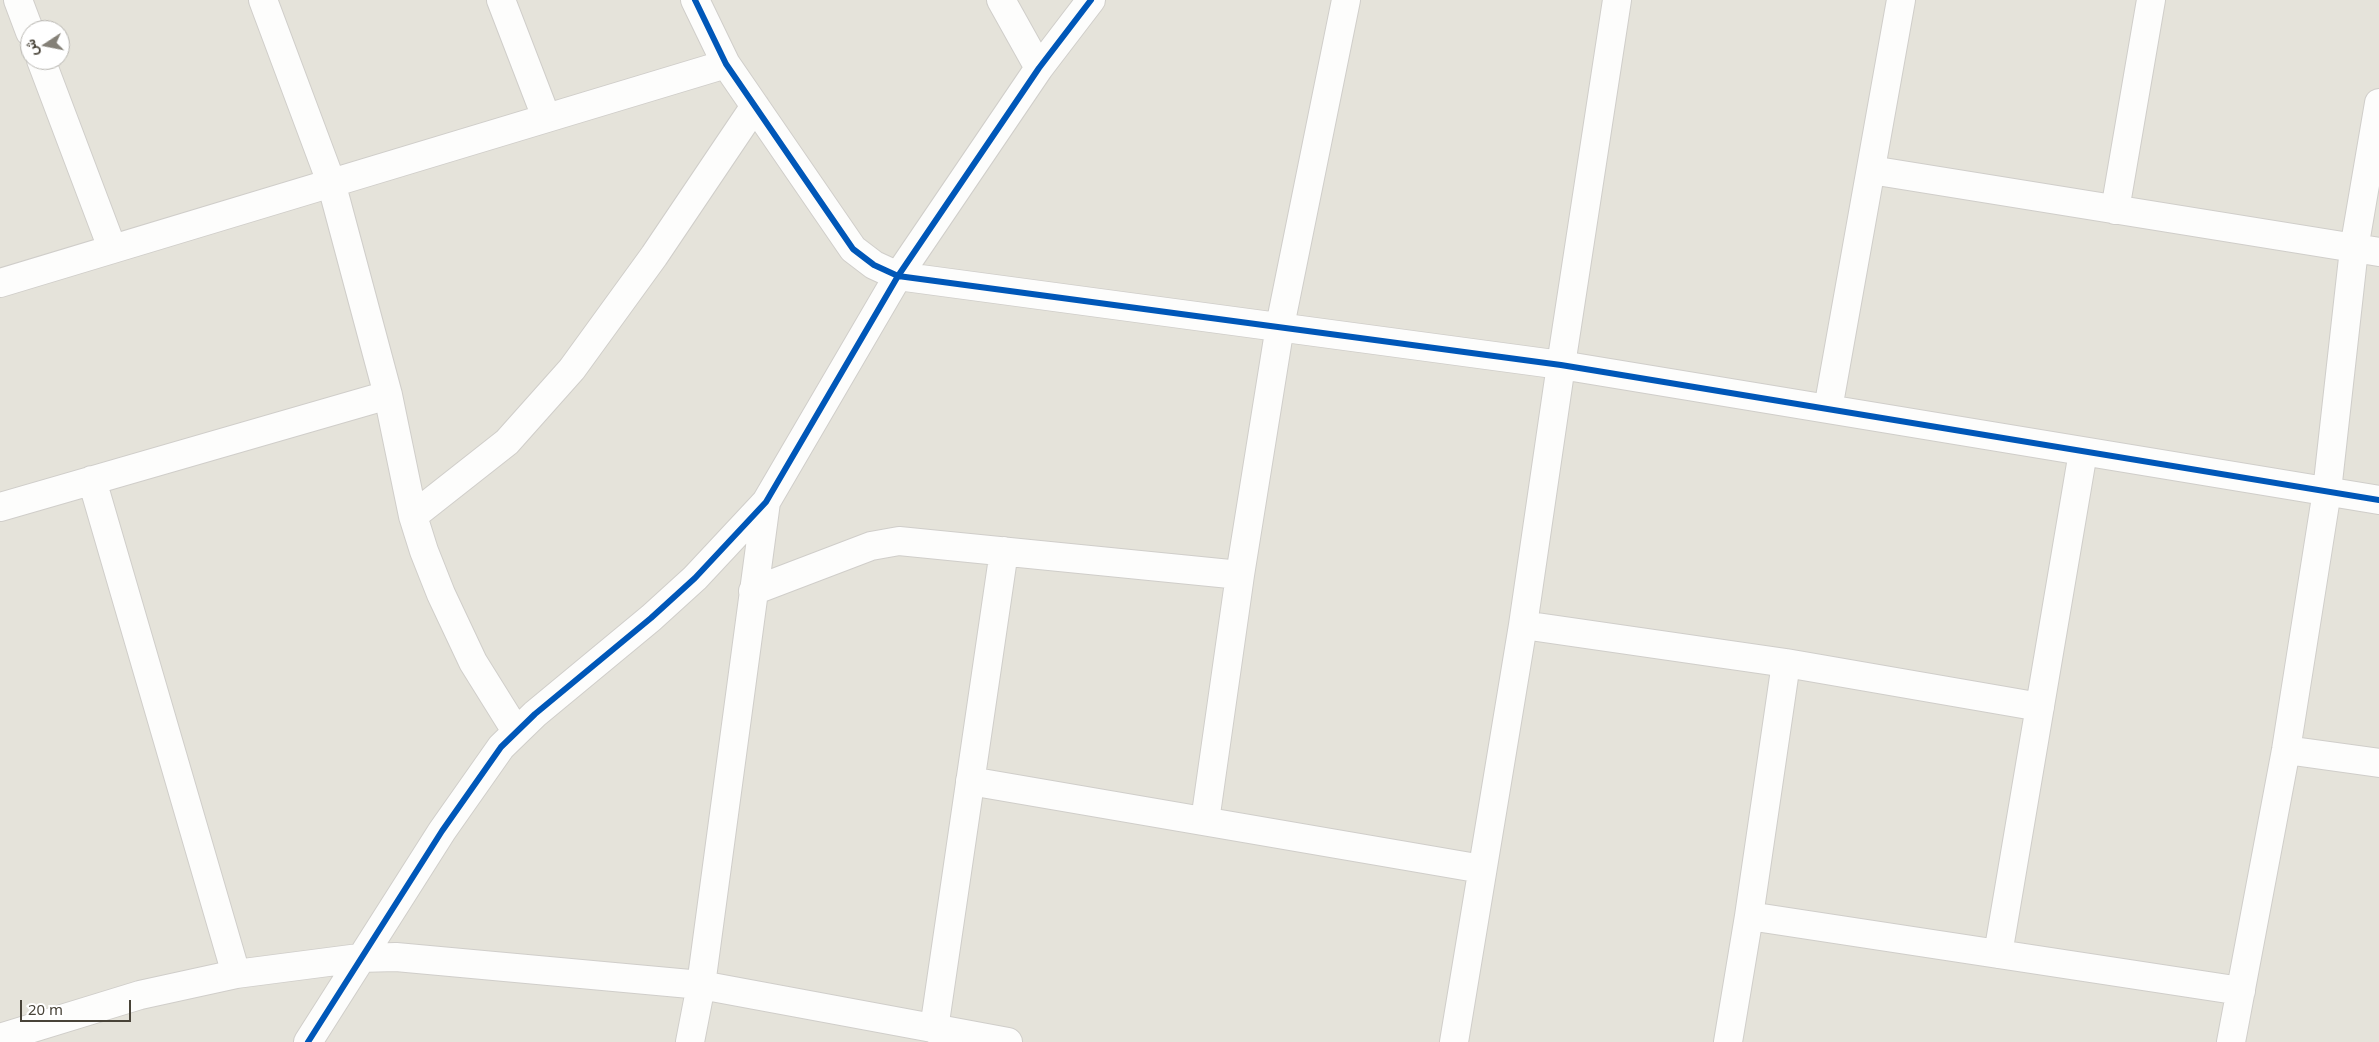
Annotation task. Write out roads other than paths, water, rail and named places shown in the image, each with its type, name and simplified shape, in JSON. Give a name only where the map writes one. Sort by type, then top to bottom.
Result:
[{"type":"street","points":[[18,0],[26,20]]},
{"type":"street","points":[[263,0],[331,182],[388,395],[413,516],[441,594],[473,662],[516,731]]},
{"type":"street","points":[[501,0],[546,117]]},
{"type":"street","points":[[695,0],[726,64],[853,250],[874,265],[898,276],[1561,365],[2379,500]]},
{"type":"street","points":[[1001,0],[1039,68]]},
{"type":"street","points":[[308,1042],[359,958],[442,830],[502,747],[516,731],[651,618],[695,578],[766,502],[898,276],[1039,68],[1091,0]]},
{"type":"street","points":[[1205,822],[1240,575],[1280,326],[1346,0]]},
{"type":"street","points":[[1454,1042],[1523,625],[1617,0]]},
{"type":"street","points":[[1828,410],[1901,0]]},
{"type":"street","points":[[2115,210],[2151,0]]},
{"type":"street","points":[[0,283],[726,64]]},
{"type":"street","points":[[45,70],[112,248]]},
{"type":"street","points":[[2231,1042],[2286,750],[2366,251],[2379,103]]},
{"type":"street","points":[[413,516],[507,442],[572,370],[654,256],[755,106]]},
{"type":"street","points":[[1871,170],[2366,251]]},
{"type":"street","points":[[0,507],[388,395]]},
{"type":"street","points":[[1998,954],[2083,452]]},
{"type":"street","points":[[92,480],[236,974]]},
{"type":"street","points":[[690,1042],[702,985],[766,502]]},
{"type":"street","points":[[753,591],[871,546],[899,541],[1240,575]]},
{"type":"street","points":[[934,1029],[1004,551]]},
{"type":"street","points":[[1523,625],[1786,663],[2040,707]]},
{"type":"street","points":[[1728,1042],[1749,916],[1786,663]]},
{"type":"street","points":[[2286,750],[2379,763]]},
{"type":"street","points":[[970,781],[1482,869]]},
{"type":"street","points":[[1749,916],[2240,990]]},
{"type":"street","points":[[0,1038],[140,994],[236,974],[359,958],[396,957],[702,985],[1008,1042]]}]
